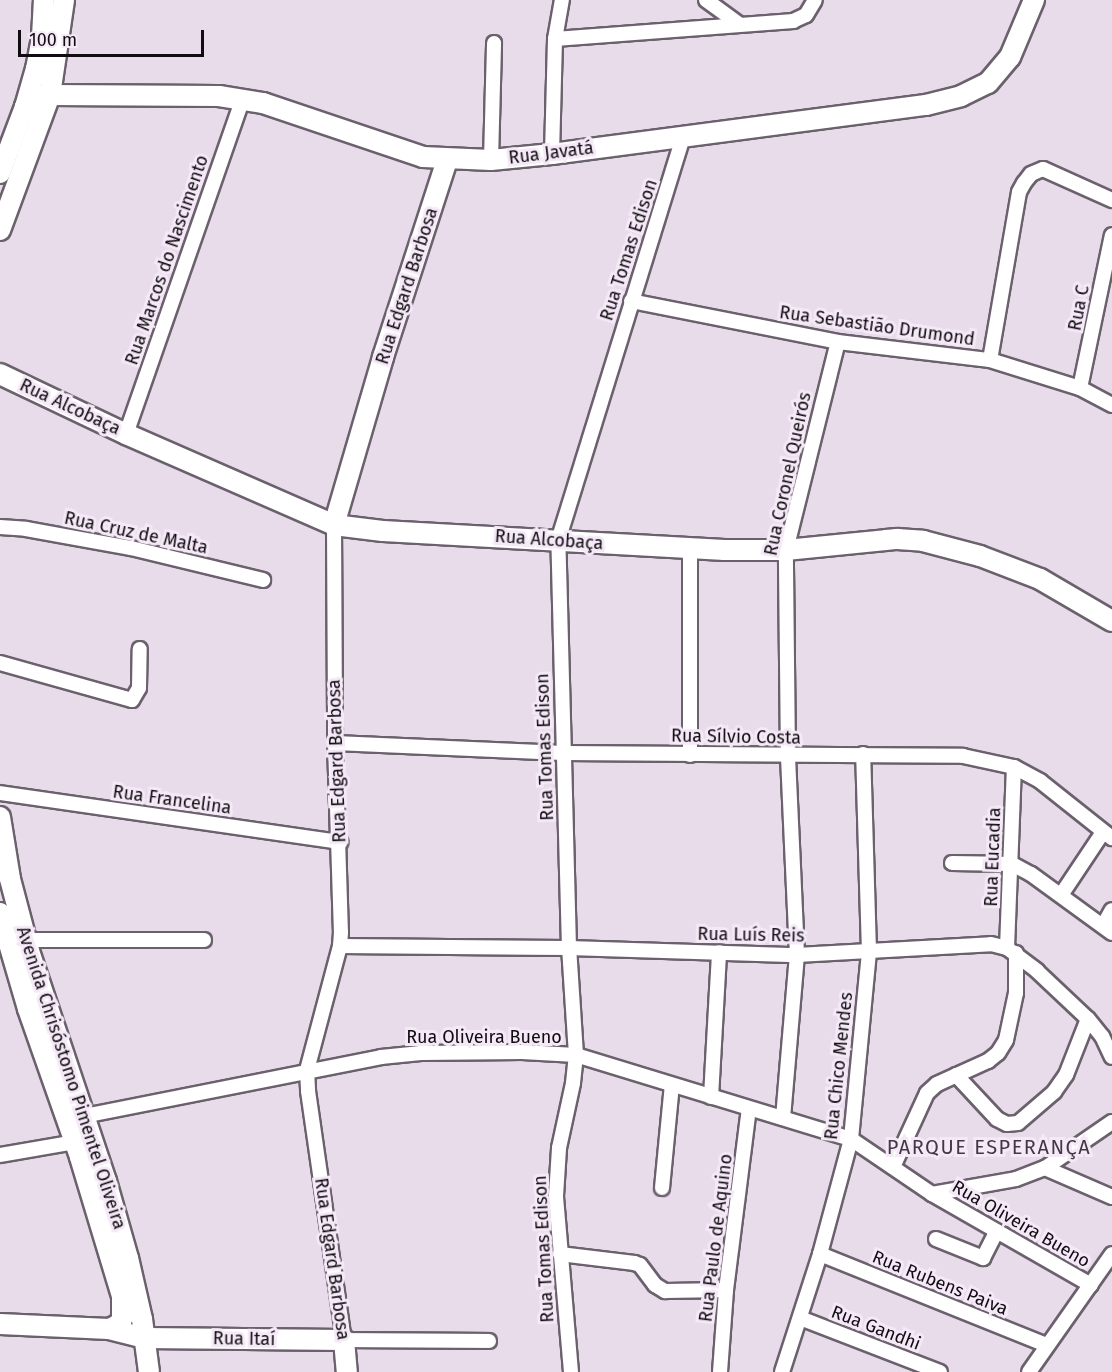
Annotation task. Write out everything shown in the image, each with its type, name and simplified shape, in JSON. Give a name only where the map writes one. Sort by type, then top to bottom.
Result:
[{"type":"main road","points":[[0,172],[25,107],[39,52],[44,0]]},
{"type":"main road","points":[[0,230],[50,95],[64,0]]},
{"type":"main road","name":"Rua Javatá","points":[[25,107],[36,98],[50,95],[243,98],[410,154],[447,160],[491,160],[552,154],[921,105],[961,96],[988,83],[1010,57],[1034,0]]},
{"type":"main road","name":"Rua Edgard Barbosa","points":[[334,525],[383,357],[447,160]]},
{"type":"main road","name":"Rua Alcobaça","points":[[0,374],[126,434],[334,525],[383,531],[690,549],[786,550],[897,539],[940,545],[980,556],[1040,579],[1112,621]]},
{"type":"main road","name":"Avenida Chrisóstomo Pimentel Oliveira","points":[[0,817],[10,879],[26,940],[128,1258],[149,1372]]},
{"type":"main road","name":"Avenida Chrisóstomo Pimentel Oliveira","points":[[0,913],[28,1009],[75,1142],[123,1302],[122,1319],[118,1325],[109,1329]]},
{"type":"main road","name":"Rua Itaí","points":[[0,1324],[109,1329],[144,1338],[344,1340]]},
{"type":"main road","name":"Rua Edgard Barbosa","points":[[344,1340],[347,1372]]},
{"type":"street","points":[[552,154],[555,39],[562,0]]},
{"type":"street","points":[[706,0],[740,24]]},
{"type":"street","points":[[555,39],[799,20],[806,15],[815,0]]},
{"type":"street","points":[[491,160],[494,42]]},
{"type":"street","name":"Rua Marcos do Nascimento","points":[[126,434],[243,98]]},
{"type":"street","name":"Rua Tomas Edison","points":[[571,1372],[560,1254],[556,1172],[576,1055],[569,948],[558,542],[683,137]]},
{"type":"street","points":[[990,360],[1019,192],[1024,183],[1031,174],[1043,169],[1112,200]]},
{"type":"street","name":"Rua C","points":[[1080,388],[1112,235]]},
{"type":"street","name":"Rua Sebastião Drumond","points":[[632,301],[838,342],[990,360],[1080,388],[1112,405]]},
{"type":"street","name":"Rua Coronel Queirós","points":[[783,1118],[797,955],[788,757],[786,550],[838,342]]},
{"type":"street","name":"Rua Edgard Barbosa","points":[[334,525],[335,743],[340,946],[307,1071],[344,1340]]},
{"type":"street","name":"Rua Cruz de Malta","points":[[0,527],[121,546],[263,580]]},
{"type":"street","points":[[690,549],[690,755]]},
{"type":"street","points":[[0,663],[132,700],[139,688],[140,649]]},
{"type":"street","name":"Rua Sílvio Costa","points":[[335,743],[563,753],[788,757],[863,754],[963,756],[1014,767],[1040,782],[1107,835]]},
{"type":"street","name":"Rua Chico Mendes","points":[[782,1372],[820,1254],[851,1139],[869,952],[863,754]]},
{"type":"street","name":"Rua Eucadia","points":[[893,1167],[927,1093],[937,1084],[988,1061],[998,1053],[1006,1040],[1017,993],[1012,951],[1011,864],[1014,767]]},
{"type":"street","name":"Rua Francelina","points":[[0,793],[339,842]]},
{"type":"street","points":[[1061,895],[1107,835]]},
{"type":"street","points":[[952,863],[1011,864],[1031,874],[1107,930],[1112,910]]},
{"type":"street","points":[[26,940],[204,940]]},
{"type":"street","name":"Rua Luís Reis","points":[[340,946],[569,948],[797,955],[969,944],[1012,951]]},
{"type":"street","points":[[1012,951],[1107,1036],[1112,1057]]},
{"type":"street","points":[[711,1097],[719,952]]},
{"type":"street","points":[[956,1076],[997,1119],[1007,1124],[1018,1123],[1054,1092],[1066,1075],[1088,1019]]},
{"type":"street","name":"Rua Oliveira Bueno","points":[[84,1116],[360,1060],[421,1053],[522,1052],[576,1055],[851,1139],[933,1194],[1091,1285]]},
{"type":"street","points":[[662,1188],[672,1085]]},
{"type":"street","name":"Rua Paulo de Aquino","points":[[720,1372],[726,1290],[749,1109]]},
{"type":"street","name":"Rua Oliveira Bueno","points":[[933,1194],[1016,1179],[1045,1168],[1112,1122]]},
{"type":"street","points":[[0,1155],[75,1142]]},
{"type":"street","points":[[1045,1168],[1112,1197]]},
{"type":"street","points":[[936,1239],[983,1258],[997,1231]]},
{"type":"street","points":[[560,1254],[640,1265],[655,1285],[665,1292],[726,1290]]},
{"type":"street","name":"Rua Rubens Paiva","points":[[820,1254],[1046,1345]]},
{"type":"street","points":[[1029,1372],[1046,1345],[1110,1262]]},
{"type":"street","name":"Rua Gandhi","points":[[800,1318],[940,1372]]},
{"type":"street","name":"Rua Itaí","points":[[344,1340],[489,1341]]},
{"type":"district","name":"PARQUE ESPERANÇA","points":[[989,1147]]}]
